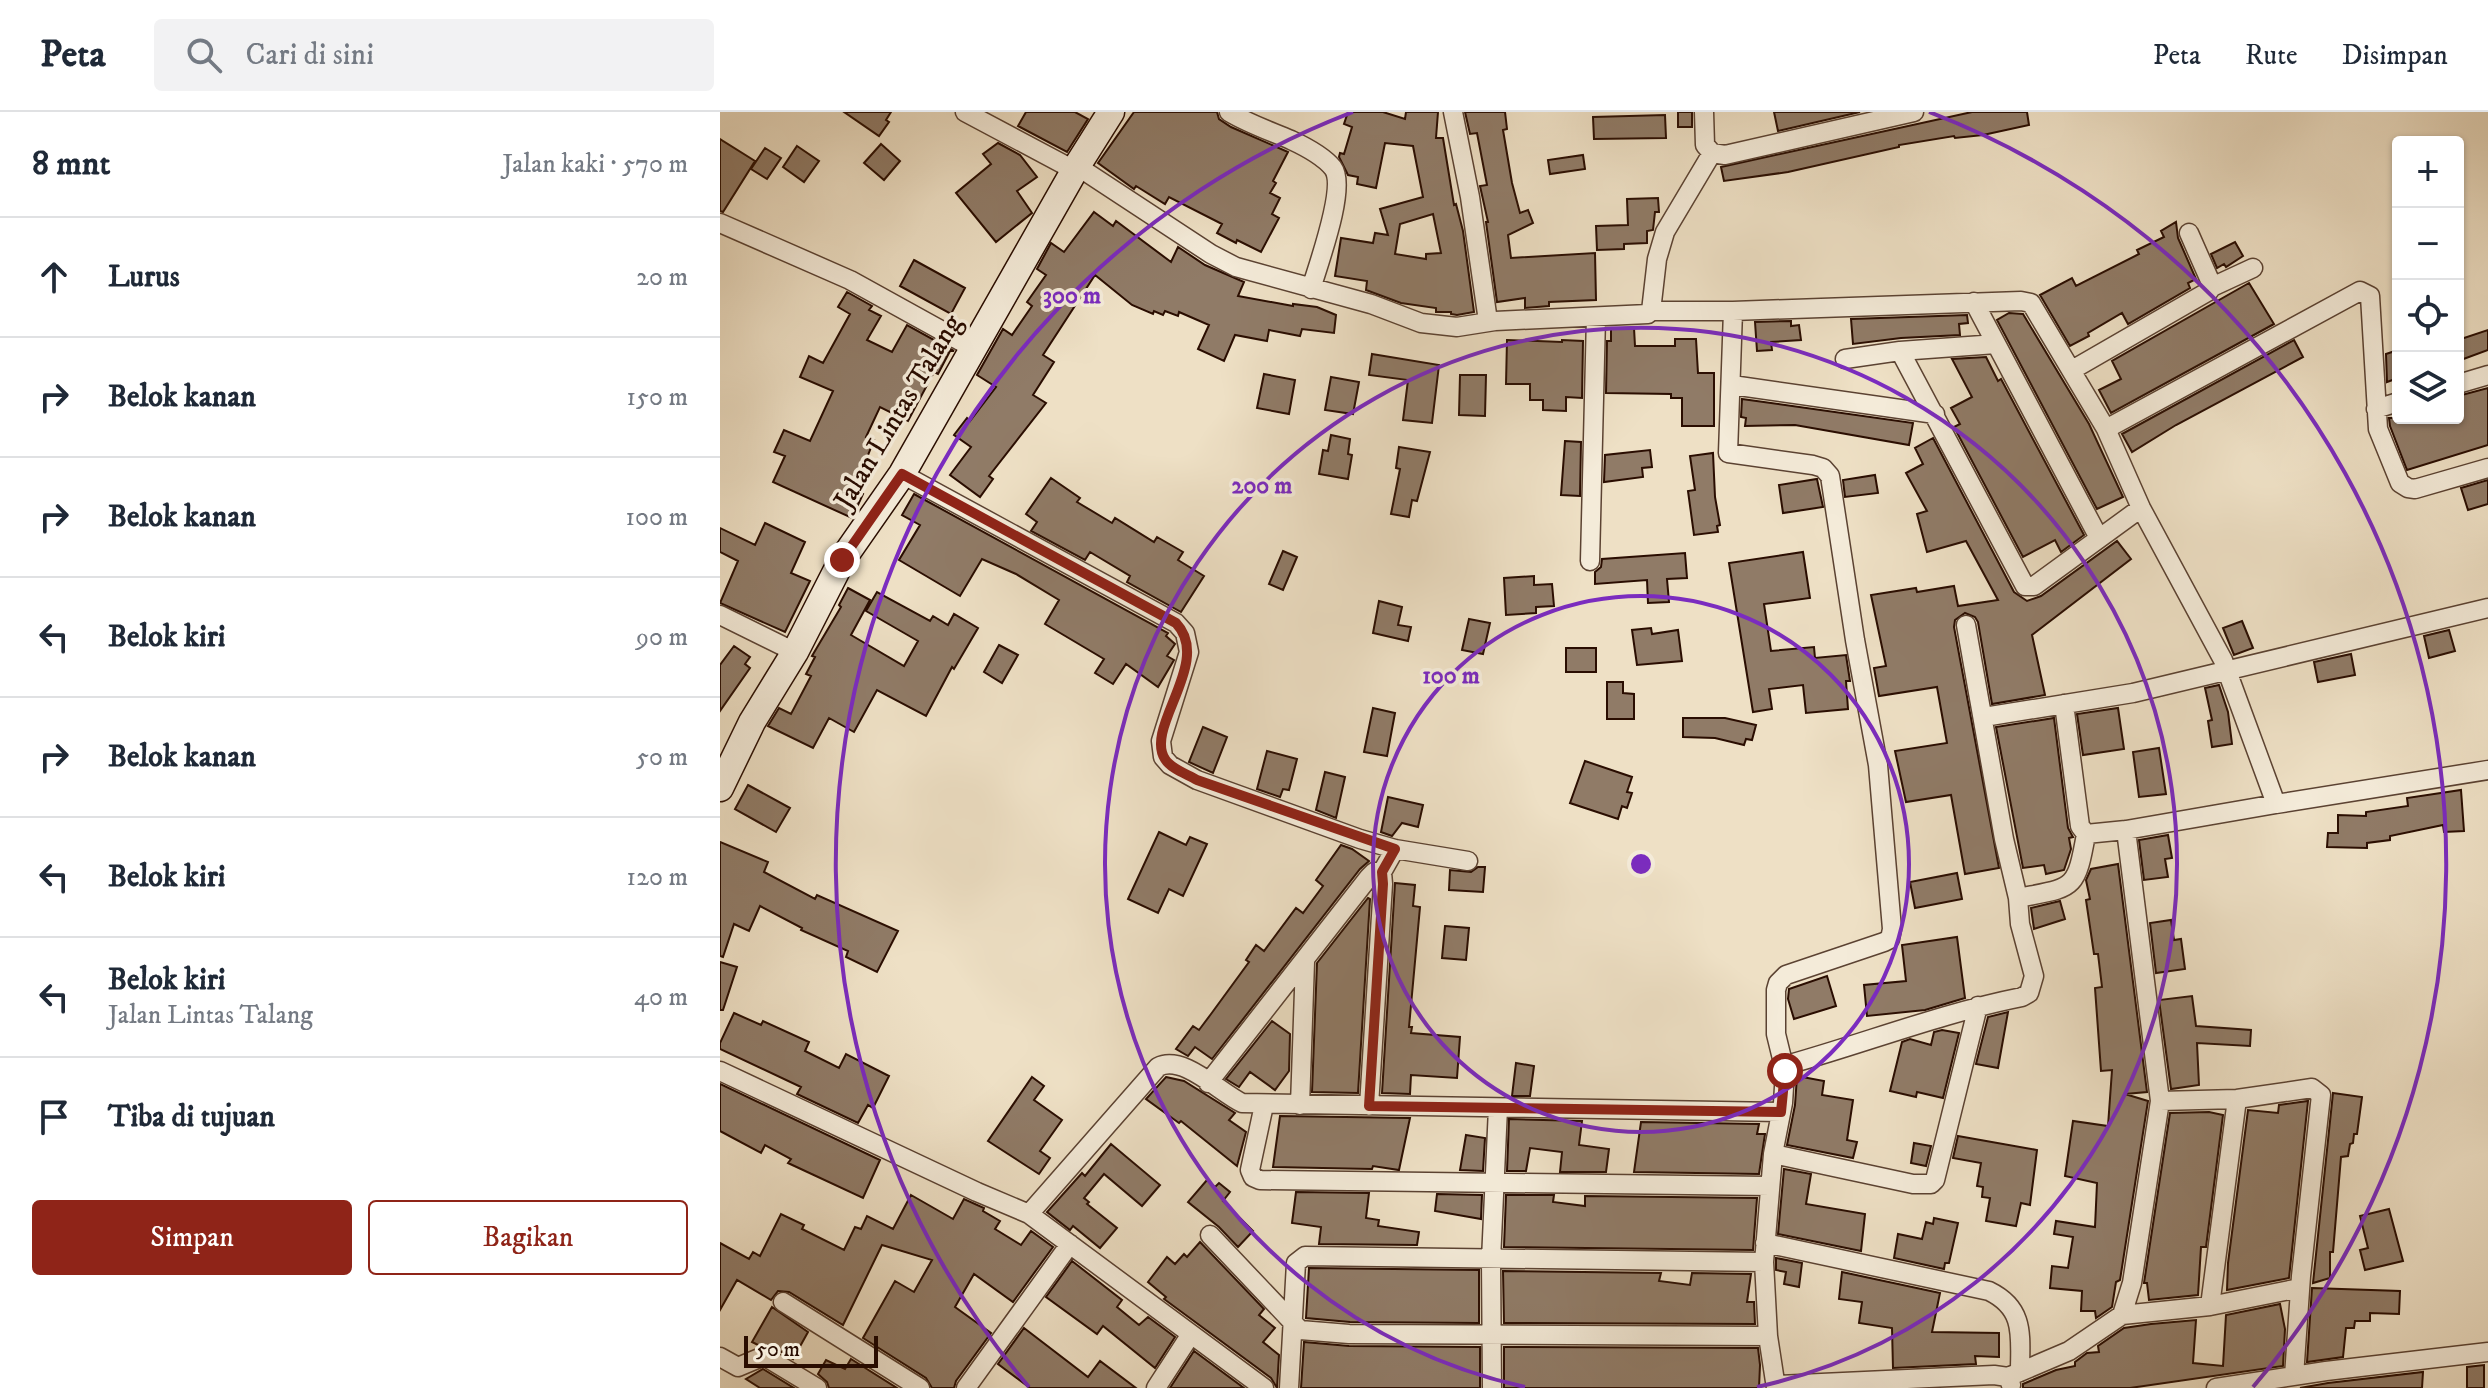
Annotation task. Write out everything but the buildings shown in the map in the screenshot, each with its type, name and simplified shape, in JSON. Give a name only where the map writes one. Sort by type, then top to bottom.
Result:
[{"type":"street","points":[[965,112],[1075,168],[1236,267],[1371,304],[1421,323],[1457,327],[1488,321],[1638,316],[1651,311],[2031,303],[2106,429],[2141,508],[2227,670],[2276,804]]},
{"type":"street","name":"Jalan Lintas Talang","points":[[720,788],[752,722],[795,652],[842,560],[902,474],[1075,168],[1111,112]]},
{"type":"street","points":[[1229,112],[1253,126],[1294,141],[1333,169],[1337,179],[1337,196],[1311,289]]},
{"type":"street","points":[[1453,112],[1470,197],[1488,321]]},
{"type":"street","points":[[1704,112],[1705,145],[1712,153],[1725,155],[1914,112]]},
{"type":"street","points":[[1651,311],[1657,259],[1665,232],[1712,153]]},
{"type":"street","points":[[723,232],[850,280],[973,348]]},
{"type":"street","points":[[2189,233],[2212,287]]},
{"type":"street","points":[[2072,370],[2212,287],[2253,268]]},
{"type":"street","points":[[2106,429],[2360,291],[2370,296],[2378,429],[2400,483],[2415,489],[2488,468]]},
{"type":"street","points":[[1974,302],[2099,538]]},
{"type":"street","points":[[1733,311],[1728,453],[1813,465],[1823,468],[1830,476],[1878,765],[1892,929],[1890,939],[1884,942],[1786,975],[1778,983],[1776,1034],[1785,1071],[1773,1154],[1765,1252],[1768,1336],[1776,1386],[1994,1375],[2013,1379],[2069,1351],[2122,1315],[2210,1306],[2300,1288]]},
{"type":"street","points":[[1590,561],[1596,317]]},
{"type":"street","points":[[1845,359],[1900,351],[1996,344]]},
{"type":"street","points":[[1900,351],[2025,586],[2034,586],[2141,508]]},
{"type":"street","points":[[2464,382],[2488,375]]},
{"type":"street","points":[[1732,385],[1935,414]]},
{"type":"street","points":[[2376,409],[2392,404]]},
{"type":"street","points":[[902,474],[1176,623],[1185,633],[1189,652],[1161,741],[1163,757],[1170,765],[1197,780],[1395,849],[1468,861]]},
{"type":"street","points":[[1984,717],[2133,693],[2488,608]]},
{"type":"street","points":[[720,615],[795,652]]},
{"type":"street","points":[[1785,1071],[1790,1064],[1978,1006],[2022,997],[2029,993],[2034,983],[2020,924],[2018,898],[2004,839],[1966,625]]},
{"type":"street","points":[[2018,898],[2059,890],[2076,879],[2086,834],[2080,826],[2064,704]]},
{"type":"street","points":[[2086,834],[2488,770]]},
{"type":"street","points":[[2122,1315],[2132,1283],[2160,1101],[2126,830]]},
{"type":"street","points":[[1369,1106],[1382,872],[1395,849]]},
{"type":"street","points":[[1208,1083],[1369,877],[1374,872],[1382,872]]},
{"type":"street","points":[[1300,1105],[1305,962]]},
{"type":"street","points":[[1773,1154],[1913,1184],[1931,1184],[1935,1180],[1978,1006]]},
{"type":"street","points":[[1029,1214],[1158,1067],[1174,1062],[1242,1103],[1264,1105],[1782,1108]]},
{"type":"street","points":[[720,1071],[1029,1214],[1261,1387]]},
{"type":"street","points":[[2160,1101],[2237,1099],[2312,1088],[2321,1095],[2300,1288],[2294,1376]]},
{"type":"street","points":[[2210,1306],[2237,1099]]},
{"type":"street","points":[[1264,1105],[1250,1170],[1253,1177],[1260,1180],[1770,1186]]},
{"type":"street","points":[[1492,1388],[1491,1260],[1498,1108]]},
{"type":"street","points":[[1210,1235],[1300,1330],[1349,1334],[1768,1336]]},
{"type":"street","points":[[966,1388],[1070,1244]]},
{"type":"street","points":[[1289,1388],[1296,1263],[1305,1256],[1491,1260],[1765,1252],[1989,1291],[2002,1297],[2012,1308],[2020,1326],[2013,1379]]},
{"type":"street","points":[[783,1302],[920,1388]]},
{"type":"street","points":[[1156,1388],[1191,1334]]},
{"type":"street","points":[[2216,1388],[2488,1352]]},
{"type":"street","points":[[720,1357],[738,1367],[756,1358],[771,1358],[817,1388]]},
{"type":"route","points":[[842,560],[902,474],[1176,623],[1185,633],[1189,652],[1161,741],[1163,757],[1170,765],[1197,780],[1395,849],[1382,872],[1369,1106],[1781,1112],[1785,1071]]}]
